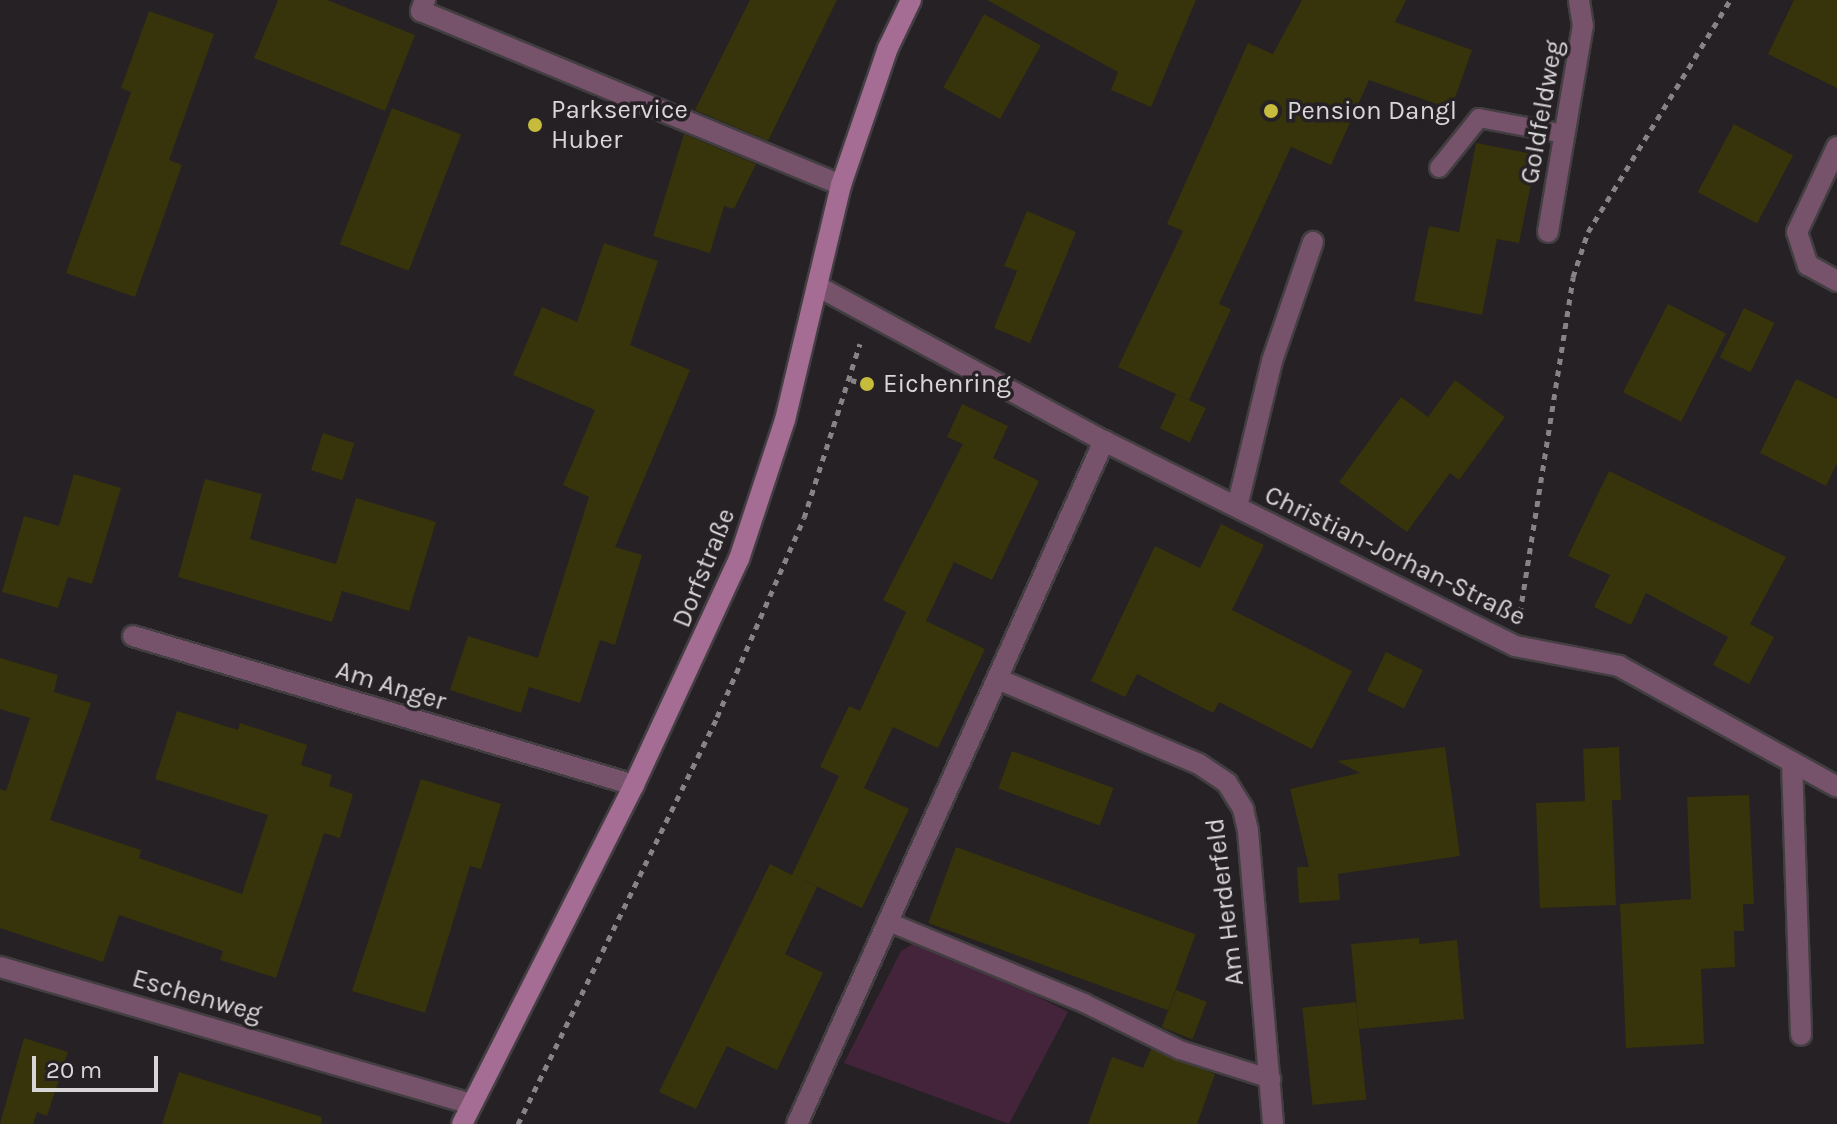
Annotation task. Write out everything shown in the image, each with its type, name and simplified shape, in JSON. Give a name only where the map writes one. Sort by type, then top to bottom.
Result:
[{"type":"street","points":[[425,0],[421,11],[841,185]]},
{"type":"street","name":"Dorfstraße","points":[[462,1124],[634,785],[739,559],[785,420],[841,185],[888,48],[911,0]]},
{"type":"street","name":"Goldfeldweg","points":[[1548,232],[1583,26],[1579,0]]},
{"type":"street","points":[[1837,147],[1797,232],[1808,265],[1837,281]]},
{"type":"street","name":"Christian-Jorhan-Straße","points":[[1237,507],[1268,373],[1313,242]]},
{"type":"street","name":"Christian-Jorhan-Straße","points":[[817,286],[1104,441],[1515,646],[1619,666],[1837,787]]},
{"type":"street","points":[[797,1124],[891,923],[1104,441]]},
{"type":"street","name":"Am Anger","points":[[133,636],[634,785]]},
{"type":"street","name":"Am Herderfeld","points":[[1000,680],[1199,764],[1227,783],[1243,809],[1248,831],[1273,1124]]},
{"type":"street","points":[[1792,762],[1801,1035]]},
{"type":"street","name":"Eschenweg","points":[[0,967],[471,1104]]},
{"type":"lane","points":[[1439,168],[1479,118],[1564,134]]},
{"type":"lane","points":[[891,923],[1084,1003],[1180,1050],[1271,1079]]},
{"type":"path","points":[[1515,646],[1573,277],[1588,232],[1730,0]]},
{"type":"path","points":[[518,1124],[717,717],[804,518],[851,380],[869,313]]},
{"type":"path","points":[[851,380],[867,384]]},
{"type":"shaded area","points":[[918,941],[931,942],[1068,1012],[1009,1124],[844,1063],[901,951]]},
{"type":"building","points":[[278,0],[327,0],[415,35],[385,111],[254,58]]},
{"type":"building","points":[[750,0],[837,0],[768,141],[695,110]]},
{"type":"building","points":[[987,0],[1196,0],[1151,107],[1111,90],[1118,72]]},
{"type":"building","points":[[1302,0],[1406,0],[1395,22],[1472,50],[1451,109],[1369,80],[1331,165],[1291,147],[1219,304],[1231,309],[1189,400],[1118,367],[1183,231],[1167,224],[1248,43],[1273,54]]},
{"type":"building","points":[[1794,0],[1837,0],[1837,88],[1768,54]]},
{"type":"building","points":[[149,11],[214,34],[169,160],[182,165],[135,297],[66,273],[131,92],[121,88]]},
{"type":"building","points":[[984,14],[1041,46],[1000,119],[943,87]]},
{"type":"building","points":[[392,108],[461,135],[409,271],[340,244]]},
{"type":"building","points":[[1734,124],[1793,155],[1757,223],[1698,192]]},
{"type":"building","points":[[684,134],[756,164],[734,209],[724,206],[710,253],[653,236]]},
{"type":"building","points":[[1476,143],[1537,155],[1519,243],[1497,239],[1482,315],[1414,301],[1429,226],[1459,232]]},
{"type":"building","points":[[1027,211],[1076,232],[1030,343],[994,328],[1017,271],[1004,266]]},
{"type":"building","points":[[604,243],[658,261],[630,345],[690,370],[615,547],[642,555],[615,645],[600,640],[580,703],[529,687],[521,713],[450,690],[468,636],[538,658],[589,497],[563,485],[595,410],[513,375],[542,307],[577,322]]},
{"type":"building","points":[[1668,304],[1726,334],[1681,422],[1623,392]]},
{"type":"building","points":[[1744,308],[1775,323],[1750,372],[1720,357]]},
{"type":"building","points":[[1796,379],[1837,399],[1837,463],[1826,486],[1760,453]]},
{"type":"building","points":[[1455,380],[1505,417],[1459,480],[1450,473],[1407,532],[1339,482],[1401,397],[1428,417]]},
{"type":"building","points":[[1176,394],[1206,408],[1190,442],[1160,428]]},
{"type":"building","points":[[962,404],[1008,426],[993,458],[1039,481],[992,580],[954,562],[926,621],[985,649],[938,748],[893,727],[864,788],[909,809],[862,908],[793,875],[817,887],[785,954],[823,973],[777,1070],[727,1046],[696,1109],[659,1092],[770,864],[792,875],[839,776],[820,767],[849,706],[860,711],[906,612],[883,600],[963,444],[947,437]]},
{"type":"building","points":[[323,433],[354,443],[342,480],[311,470]]},
{"type":"building","points":[[1609,471],[1786,557],[1750,624],[1774,637],[1749,684],[1713,665],[1728,637],[1646,593],[1631,625],[1594,607],[1610,575],[1568,556]]},
{"type":"building","points":[[74,474],[121,488],[92,584],[68,577],[58,608],[2,592],[24,516],[59,526]]},
{"type":"building","points":[[205,479],[262,494],[250,539],[336,564],[356,498],[436,522],[409,611],[342,591],[332,622],[178,577]]},
{"type":"building","points":[[1221,524],[1264,545],[1232,610],[1352,671],[1312,749],[1219,702],[1213,713],[1137,674],[1125,697],[1091,681],[1155,546],[1200,568]]},
{"type":"building","points":[[1386,652],[1423,670],[1404,709],[1367,691]]},
{"type":"building","points":[[0,658],[58,675],[54,692],[91,703],[50,820],[141,850],[139,858],[242,894],[268,815],[155,779],[177,711],[238,730],[240,723],[307,745],[301,765],[332,775],[329,786],[353,794],[340,838],[324,833],[276,978],[220,960],[223,951],[119,915],[103,962],[0,928],[0,789],[6,791],[30,718],[0,709]]},
{"type":"building","points":[[1445,747],[1460,856],[1338,874],[1340,900],[1299,903],[1297,867],[1309,867],[1290,789],[1360,773],[1337,761]]},
{"type":"building","points":[[1619,747],[1621,800],[1612,800],[1616,905],[1540,908],[1536,803],[1585,801],[1583,749]]},
{"type":"building","points":[[1012,751],[1113,788],[1100,826],[998,789]]},
{"type":"building","points":[[421,779],[501,804],[481,869],[470,866],[425,1013],[352,991]]},
{"type":"building","points":[[1749,795],[1754,904],[1743,904],[1744,931],[1734,931],[1735,967],[1701,969],[1704,1044],[1626,1048],[1620,904],[1691,899],[1687,797]]},
{"type":"building","points":[[956,847],[1196,934],[1168,1010],[928,923]]},
{"type":"building","points":[[1419,938],[1419,944],[1457,940],[1464,1019],[1359,1029],[1351,944]]},
{"type":"building","points":[[1176,990],[1207,1002],[1192,1039],[1162,1027]]},
{"type":"building","points":[[1356,1002],[1366,1099],[1313,1105],[1302,1008]]},
{"type":"building","points":[[24,1038],[68,1052],[47,1116],[37,1112],[33,1124],[0,1124]]},
{"type":"building","points":[[1151,1049],[1215,1074],[1197,1124],[1088,1124],[1112,1057],[1143,1068]]},
{"type":"building","points":[[179,1072],[322,1117],[321,1124],[162,1124]]},
{"type":"place","name":"Pension Dangl","points":[[1271,111]]},
{"type":"place","name":"Parkservice Huber","points":[[535,125]]},
{"type":"place","name":"Eichenring","points":[[867,384]]}]
